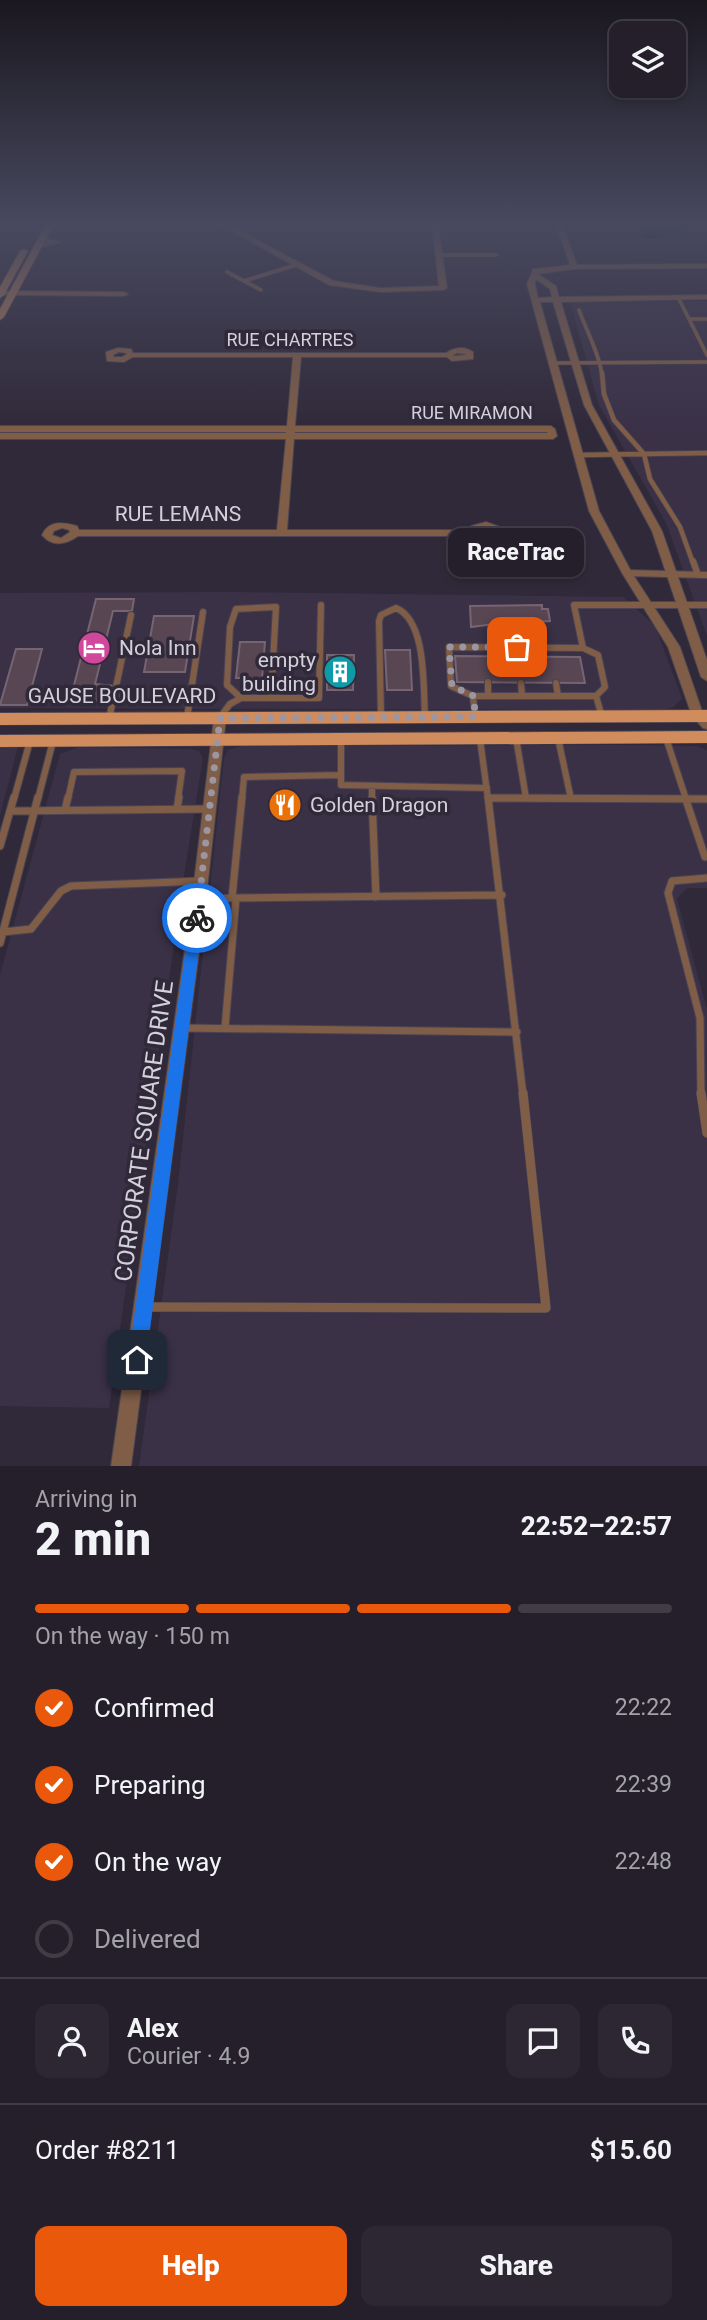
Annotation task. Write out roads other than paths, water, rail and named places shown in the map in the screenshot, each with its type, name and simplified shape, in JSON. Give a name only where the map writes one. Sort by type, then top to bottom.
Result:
[{"type":"main road","name":"GAUSE BOULEVARD","points":[[0,719],[704,719]]},
{"type":"main road","name":"GAUSE BOULEVARD","points":[[0,741],[707,737]]},
{"type":"street","points":[[533,292],[594,510],[627,573],[674,647],[704,719]]},
{"type":"street","points":[[554,292],[588,405],[657,531],[707,677]]},
{"type":"street","points":[[0,317],[13,293]]},
{"type":"street","points":[[1,294],[124,294]]},
{"type":"street","points":[[535,300],[707,297]]},
{"type":"street","name":"RUE CHARTRES","points":[[131,355],[449,355]]},
{"type":"street","points":[[282,533],[297,356]]},
{"type":"street","name":"RUE MIRAMON","points":[[0,429],[290,433],[553,436],[551,429],[290,433],[0,436]]},
{"type":"street","name":"RUE LEMANS","points":[[75,533],[473,533]]},
{"type":"street","name":"CORPORATE SQUARE DRIVE","points":[[121,1466],[182,1028],[220,718]]},
{"type":"lane","points":[[678,297],[707,355]]},
{"type":"lane","points":[[579,310],[601,363],[604,394],[614,420],[644,454],[650,479],[680,527],[698,575]]},
{"type":"lane","points":[[689,319],[707,319]]},
{"type":"lane","points":[[554,363],[707,362]]},
{"type":"lane","points":[[579,455],[707,453]]},
{"type":"lane","points":[[627,573],[707,575]]},
{"type":"lane","points":[[319,718],[321,605]]},
{"type":"lane","points":[[583,648],[574,605],[707,605]]},
{"type":"lane","points":[[242,698],[227,685],[230,627],[236,608],[253,606],[276,607],[271,698]]},
{"type":"lane","points":[[381,718],[379,621],[381,615],[392,609],[400,609],[412,618],[421,651],[425,717]]},
{"type":"lane","points":[[187,719],[203,612]]},
{"type":"lane","points":[[116,687],[131,615]]},
{"type":"lane","points":[[449,647],[583,648],[598,655],[605,687],[596,696],[474,696],[452,686],[449,647]]},
{"type":"lane","points":[[485,647],[486,656]]},
{"type":"lane","points":[[517,647],[518,656]]},
{"type":"lane","points":[[551,648],[552,657]]},
{"type":"lane","points":[[488,682],[488,696]]},
{"type":"lane","points":[[521,683],[522,696]]},
{"type":"lane","points":[[556,683],[558,696]]},
{"type":"lane","points":[[474,696],[475,717]]},
{"type":"lane","points":[[596,696],[602,717]]},
{"type":"lane","points":[[220,718],[230,704],[242,698],[319,698]]},
{"type":"lane","points":[[109,719],[113,700]]},
{"type":"lane","points":[[145,1307],[546,1308],[502,895],[480,738]]},
{"type":"lane","points":[[516,738],[526,798]]},
{"type":"lane","points":[[558,738],[571,799]]},
{"type":"lane","points":[[666,738],[705,857]]},
{"type":"lane","points":[[341,739],[341,785],[487,788]]},
{"type":"lane","points":[[0,846],[30,741]]},
{"type":"lane","points":[[0,943],[53,741]]},
{"type":"lane","points":[[65,810],[74,772],[182,771],[177,809]]},
{"type":"lane","points":[[225,1028],[244,777],[341,775]]},
{"type":"lane","points":[[372,786],[376,897]]},
{"type":"lane","points":[[489,798],[707,799]]},
{"type":"lane","points":[[10,811],[209,809]]},
{"type":"lane","points":[[707,878],[672,881],[668,893],[700,1018],[701,1107],[707,1133]]},
{"type":"lane","points":[[3,926],[31,929],[61,891],[71,886],[201,881]]},
{"type":"lane","points":[[199,899],[502,895]]},
{"type":"lane","points":[[182,1028],[517,1032]]},
{"type":"place","name":"RaceTrac","points":[[517,647]]},
{"type":"place","name":"Nola Inn","points":[[94,648]]},
{"type":"place","name":"empty building","points":[[340,672]]},
{"type":"place","name":"Golden Dragon","points":[[285,805]]}]
